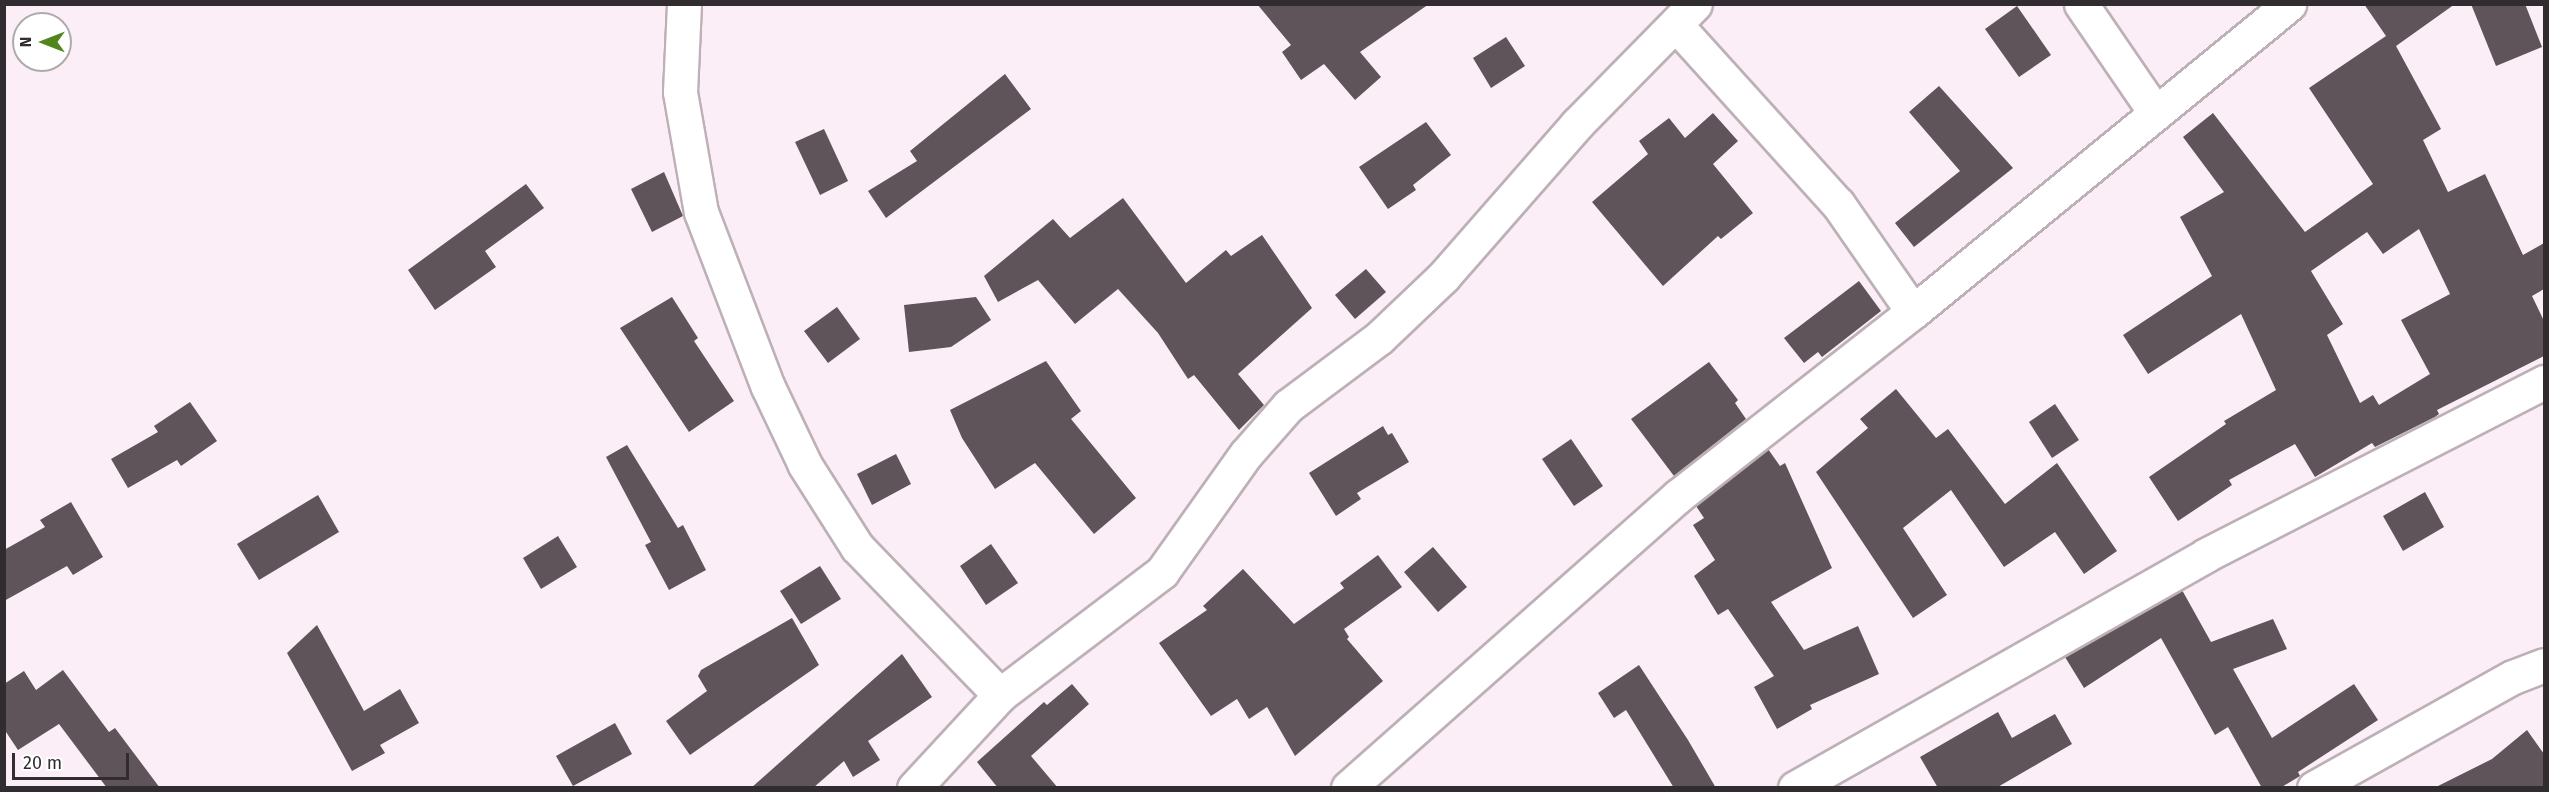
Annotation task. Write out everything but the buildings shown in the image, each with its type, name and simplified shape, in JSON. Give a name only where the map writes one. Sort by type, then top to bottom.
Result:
[{"type":"street","points":[[684,4],[680,92],[701,212],[768,387],[805,465],[857,547],[1000,695]]},
{"type":"street","points":[[2081,4],[2155,112]]},
{"type":"street","points":[[1348,788],[1678,496],[1913,312],[2289,4]]},
{"type":"street","points":[[914,788],[1000,695],[1162,572],[1246,454],[1288,406],[1379,338],[1444,276],[1577,124],[1685,15],[1838,204],[1913,312]]},
{"type":"street","points":[[1795,788],[2206,555],[2544,382]]},
{"type":"street","points":[[2314,788],[2513,677],[2544,665]]}]
